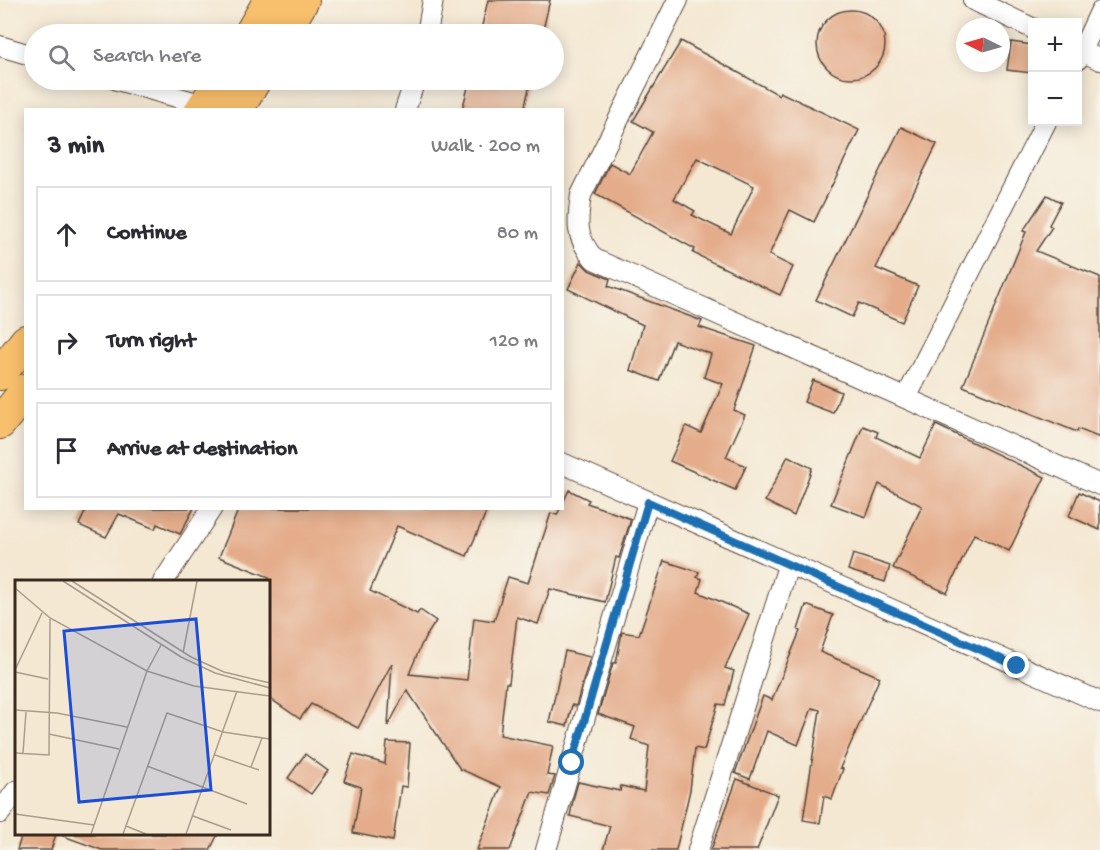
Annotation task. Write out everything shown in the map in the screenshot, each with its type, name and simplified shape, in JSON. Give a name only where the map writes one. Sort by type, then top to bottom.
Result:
[{"type":"highway","points":[[256,24],[270,0]]},
{"type":"highway","points":[[289,24],[303,0]]},
{"type":"highway","points":[[203,107],[215,90]]},
{"type":"highway","points":[[238,108],[249,90]]},
{"type":"highway","points":[[0,374],[24,344]]},
{"type":"highway","points":[[0,423],[24,393]]},
{"type":"street","points":[[429,24],[433,0]]},
{"type":"street","points":[[678,0],[582,195],[578,220],[580,242],[594,259],[1100,485]]},
{"type":"street","points":[[973,0],[1028,26]]},
{"type":"street","points":[[1082,47],[1100,12]]},
{"type":"street","points":[[0,46],[24,53]]},
{"type":"street","points":[[1082,54],[1100,60]]},
{"type":"street","points":[[149,90],[203,107]]},
{"type":"street","points":[[406,108],[412,90]]},
{"type":"street","points":[[906,398],[1044,126]]},
{"type":"street","points":[[564,465],[788,566],[1100,702]]},
{"type":"street","points":[[546,850],[648,502]]},
{"type":"street","points":[[163,580],[211,510]]},
{"type":"street","points":[[698,850],[788,566]]},
{"type":"street","points":[[0,813],[15,792]]},
{"type":"building","points":[[488,0],[550,0],[544,24],[482,24]]},
{"type":"building","points":[[844,10],[858,10],[870,15],[880,25],[885,44],[880,63],[870,73],[858,78],[844,78],[832,73],[822,63],[817,51],[817,37],[822,25],[832,15]]},
{"type":"building","points":[[681,41],[779,95],[780,92],[859,130],[814,222],[790,210],[769,255],[793,267],[780,295],[693,253],[695,249],[595,194],[610,163],[630,174],[653,132],[633,121]],"holes":[[[697,158],[754,186],[731,234],[692,215],[695,211],[674,199]]]},
{"type":"building","points":[[1011,42],[1028,44],[1028,73],[1010,70]]},
{"type":"building","points":[[467,90],[529,90],[524,108],[463,108]]},
{"type":"building","points":[[901,127],[937,144],[876,268],[918,286],[902,322],[859,303],[852,317],[816,300]]},
{"type":"building","points":[[1047,195],[1061,202],[1049,225],[1052,227],[1036,251],[1100,277],[1100,438],[1078,429],[1077,432],[963,386],[1026,232],[1023,231]]},
{"type":"building","points":[[581,262],[589,270],[610,279],[608,286],[702,321],[699,327],[756,346],[734,410],[745,415],[726,457],[746,466],[735,490],[670,461],[686,426],[701,433],[723,384],[704,377],[711,354],[674,341],[659,381],[630,370],[643,325],[568,289]]},
{"type":"building","points":[[813,380],[841,392],[833,413],[804,402]]},
{"type":"building","points":[[936,425],[1045,477],[1009,551],[974,534],[947,593],[893,568],[922,506],[879,484],[866,517],[831,504],[863,426],[878,432],[876,437],[920,458]]},
{"type":"building","points":[[788,456],[812,468],[794,516],[765,501]]},
{"type":"building","points":[[569,490],[589,500],[587,503],[631,519],[619,558],[616,557],[605,602],[550,589],[538,624],[517,617],[500,735],[553,746],[547,775],[555,776],[549,795],[532,792],[510,850],[477,850],[501,787],[460,769],[407,690],[388,726],[392,663],[358,728],[311,704],[300,719],[270,698],[269,577],[219,557],[238,510],[487,510],[467,556],[397,526],[370,591],[417,614],[420,610],[436,621],[422,643],[409,674],[467,680],[474,618],[494,621],[508,577],[528,583],[551,513],[557,515],[559,510],[564,510],[564,500]]},
{"type":"building","points":[[1079,492],[1100,502],[1100,530],[1069,516]]},
{"type":"building","points":[[86,510],[193,510],[180,534],[157,524],[155,529],[119,514],[106,537],[79,525]]},
{"type":"building","points":[[853,554],[890,566],[885,582],[848,570]]},
{"type":"building","points":[[664,561],[699,572],[697,577],[702,579],[698,592],[749,614],[725,668],[734,671],[725,705],[718,704],[704,750],[695,748],[690,790],[676,850],[603,850],[610,826],[570,816],[573,800],[578,782],[620,791],[621,786],[644,791],[649,746],[631,739],[635,727],[598,714],[613,663],[616,663],[622,632],[639,635]]},
{"type":"building","points":[[806,605],[833,615],[820,652],[880,677],[840,768],[843,769],[832,799],[824,796],[820,823],[803,820],[820,710],[812,708],[798,745],[767,731],[750,779],[735,773],[763,696],[772,700],[800,631],[798,630]]},
{"type":"building","points":[[565,651],[590,657],[576,706],[572,705],[567,726],[549,722]]},
{"type":"building","points":[[387,742],[410,743],[407,787],[401,786],[393,841],[353,833],[361,787],[344,781],[353,754],[385,764]]},
{"type":"building","points":[[305,754],[328,771],[311,794],[288,778]]},
{"type":"building","points":[[737,779],[778,795],[757,850],[711,850]]},
{"type":"building","points":[[22,835],[56,835],[51,850],[17,850]]},
{"type":"building","points":[[218,835],[210,850],[102,850],[63,836]]},
{"type":"route","points":[[572,763],[648,502],[1017,666]]}]
